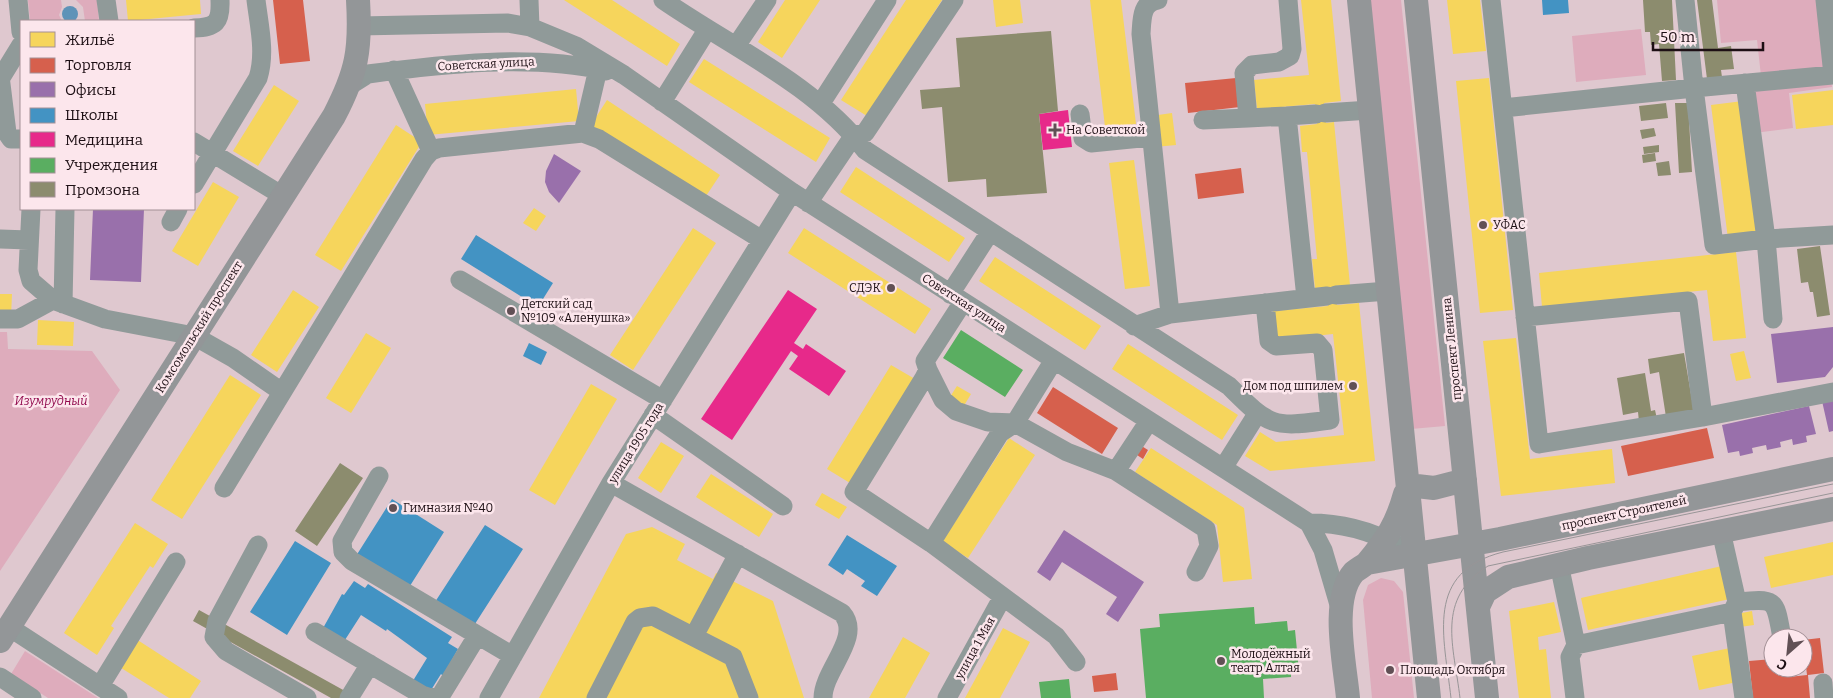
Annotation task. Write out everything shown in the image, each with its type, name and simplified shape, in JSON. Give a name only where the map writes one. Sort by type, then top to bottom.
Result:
[{"type":"main road","name":"Комсомольский проспект","points":[[4,634],[334,116],[350,86],[358,57],[360,26],[358,0]]},
{"type":"main road","points":[[1359,0],[1429,698]]},
{"type":"main road","name":"проспект Ленина","points":[[1416,0],[1487,698]]},
{"type":"main road","name":"проспект Строителей","points":[[1415,555],[1833,469]]},
{"type":"main road","points":[[1408,485],[1434,488],[1465,480]]},
{"type":"main road","points":[[1348,698],[1340,608],[1347,586],[1354,573],[1367,563],[1386,540],[1399,518],[1408,485]]},
{"type":"main road","points":[[1478,607],[1485,592],[1508,577],[1559,564],[1833,509]]},
{"type":"main road","points":[[1367,563],[1415,555]]},
{"type":"street","points":[[18,0],[20,21]]},
{"type":"street","points":[[106,0],[108,20]]},
{"type":"street","points":[[195,28],[214,24],[221,14],[220,0]]},
{"type":"street","points":[[195,182],[252,90],[261,66],[256,0]]},
{"type":"street","points":[[530,0],[530,27]]},
{"type":"street","points":[[663,0],[707,30],[736,46],[821,104],[854,135],[865,150],[1229,386],[1257,414],[1269,421],[1292,425],[1330,420],[1323,350],[1317,343],[1276,346],[1269,341],[1265,303]]},
{"type":"street","points":[[736,46],[767,0]]},
{"type":"street","points":[[821,104],[887,0]]},
{"type":"street","points":[[854,135],[865,134],[954,0]]},
{"type":"street","points":[[1158,0],[1151,1],[1145,8],[1141,34],[1170,314]]},
{"type":"street","points":[[1248,118],[1244,73],[1247,67],[1279,62],[1290,56],[1292,49],[1288,0]]},
{"type":"street","points":[[1491,0],[1539,444],[1703,417],[1833,392]]},
{"type":"street","points":[[1685,0],[1714,245],[1766,239],[1833,235]]},
{"type":"street","points":[[1503,108],[1745,83],[1833,76],[1825,0]]},
{"type":"street","name":"Советская улица","points":[[360,26],[508,23],[530,27],[576,46],[624,75],[808,203],[1309,524]]},
{"type":"street","points":[[662,102],[707,30]]},
{"type":"street","points":[[20,47],[1,76],[6,133],[12,139],[20,140]]},
{"type":"street","name":"Советская улица","points":[[350,86],[368,74],[394,70],[528,60],[575,64],[624,75]]},
{"type":"street","points":[[582,133],[598,69]]},
{"type":"street","points":[[394,70],[431,151]]},
{"type":"street","points":[[1745,83],[1766,239],[1773,318]]},
{"type":"street","points":[[1203,120],[1370,110]]},
{"type":"street","points":[[1080,114],[1083,138],[1091,143],[1151,137]]},
{"type":"street","points":[[1288,116],[1306,298]]},
{"type":"street","points":[[224,488],[424,159],[431,151],[439,148],[582,133],[599,139],[762,240]]},
{"type":"street","points":[[808,203],[854,135]]},
{"type":"street","points":[[195,143],[283,196]]},
{"type":"street","name":"улица 1905 года","points":[[489,698],[611,483],[792,192]]},
{"type":"street","points":[[31,210],[28,270],[31,281],[58,302],[105,319],[194,336],[233,358],[282,392]]},
{"type":"street","points":[[58,302],[65,210]]},
{"type":"street","points":[[990,232],[925,361],[939,394],[956,411],[988,422],[1015,423],[1067,452],[1116,471],[1206,529],[1209,546],[1196,572]]},
{"type":"street","points":[[0,239],[29,240]]},
{"type":"street","points":[[460,280],[658,407],[784,506]]},
{"type":"street","points":[[1134,326],[1170,314],[1306,298],[1388,291]]},
{"type":"street","points":[[1525,317],[1688,300],[1703,417]]},
{"type":"street","points":[[0,319],[18,319],[58,302]]},
{"type":"street","points":[[931,542],[1000,434],[1015,423],[1054,360]]},
{"type":"street","points":[[928,370],[854,492],[931,542],[1002,598],[1056,636],[1076,662]]},
{"type":"street","points":[[1223,468],[1257,414]]},
{"type":"street","points":[[1116,471],[1149,421]]},
{"type":"street","points":[[378,476],[342,541],[343,552],[352,561],[513,656]]},
{"type":"street","points":[[611,483],[842,613],[848,620],[850,632],[825,685],[823,698]]},
{"type":"street","points":[[1340,608],[1324,550],[1309,524],[1329,523],[1357,528],[1415,555]]},
{"type":"street","points":[[1721,531],[1735,607],[1744,698]]},
{"type":"street","points":[[258,545],[216,621],[214,637],[226,651],[307,698]]},
{"type":"street","points":[[694,636],[738,554]]},
{"type":"street","points":[[100,686],[176,562]]},
{"type":"street","points":[[1559,564],[1576,645],[1570,657],[1575,698]]},
{"type":"street","name":"улица 1 Мая","points":[[947,698],[1002,598]]},
{"type":"street","points":[[1576,645],[1766,599],[1772,602],[1777,611],[1780,628]]},
{"type":"street","points":[[596,698],[635,622],[647,616],[658,617],[733,657],[749,698]]},
{"type":"street","points":[[315,632],[422,695],[432,698],[441,695],[478,636]]},
{"type":"street","points":[[4,634],[100,686],[118,698]]},
{"type":"street","points":[[349,698],[370,664]]},
{"type":"street","points":[[0,677],[32,698]]},
{"type":"green space","points":[[28,0],[61,0],[62,7],[59,15],[62,20],[30,20]]},
{"type":"green space","points":[[76,0],[97,0],[99,20],[85,20],[83,7]]},
{"type":"green space","points":[[1367,0],[1401,0],[1445,426],[1411,429]]},
{"type":"green space","points":[[1717,0],[1817,0],[1824,70],[1761,76],[1757,40],[1721,43]]},
{"type":"green space","points":[[1641,29],[1646,75],[1576,82],[1572,36]]},
{"type":"green space","points":[[1831,79],[1832,87],[1789,93],[1793,128],[1754,133],[1749,90]]},
{"type":"green space","name":"Изумрудный","points":[[0,332],[7,332],[8,349],[92,351],[120,390],[0,571]]},
{"type":"green space","points":[[1381,578],[1394,581],[1403,592],[1414,698],[1372,698],[1363,600],[1368,585]]},
{"type":"green space","points":[[25,651],[98,698],[48,698],[11,674]]},
{"type":"water","points":[[70,6],[77,11],[77,17],[74,20],[66,20],[62,14]]},
{"type":"building: Жильё","points":[[126,0],[200,0],[201,14],[128,20]]},
{"type":"building: Жильё","points":[[564,0],[612,0],[680,44],[667,66]]},
{"type":"building: Жильё","points":[[785,0],[820,0],[782,58],[758,42]]},
{"type":"building: Жильё","points":[[906,0],[942,0],[867,116],[841,100]]},
{"type":"building: Жильё","points":[[993,0],[1020,0],[1023,23],[996,27]]},
{"type":"building: Жильё","points":[[1090,0],[1121,0],[1136,124],[1105,127]]},
{"type":"building: Жильё","points":[[1301,0],[1331,0],[1341,101],[1324,103],[1326,123],[1334,122],[1350,285],[1335,286],[1337,305],[1359,303],[1375,461],[1270,471],[1245,456],[1260,432],[1276,442],[1344,435],[1333,334],[1276,340],[1273,311],[1328,306],[1327,287],[1315,288],[1312,259],[1317,259],[1307,152],[1302,152],[1300,126],[1317,124],[1315,104],[1257,109],[1254,80],[1309,75]]},
{"type":"building: Жильё","points":[[1447,0],[1480,0],[1486,51],[1453,54]]},
{"type":"building: Жильё","points":[[704,59],[830,138],[816,162],[689,82]]},
{"type":"building: Жильё","points":[[1489,78],[1513,310],[1480,313],[1456,81]]},
{"type":"building: Жильё","points":[[274,85],[299,101],[258,166],[233,151]]},
{"type":"building: Жильё","points":[[576,89],[579,121],[428,135],[425,104]]},
{"type":"building: Жильё","points":[[1833,90],[1833,125],[1796,129],[1792,95]]},
{"type":"building: Жильё","points":[[607,100],[720,175],[704,199],[591,125]]},
{"type":"building: Жильё","points":[[1743,101],[1760,236],[1728,239],[1711,105]]},
{"type":"building: Жильё","points":[[1172,113],[1176,145],[1155,147],[1151,116]]},
{"type":"building: Жильё","points":[[396,125],[422,142],[341,271],[315,255]]},
{"type":"building: Жильё","points":[[1134,160],[1150,286],[1125,289],[1109,163]]},
{"type":"building: Жильё","points":[[856,167],[965,238],[949,262],[840,192]]},
{"type":"building: Жильё","points":[[213,182],[239,197],[198,266],[172,251]]},
{"type":"building: Жильё","points":[[534,208],[546,216],[536,231],[523,223]]},
{"type":"building: Жильё","points":[[693,228],[716,243],[633,370],[610,355]]},
{"type":"building: Жильё","points":[[804,228],[931,309],[915,334],[788,253]]},
{"type":"building: Жильё","points":[[1736,252],[1746,338],[1713,341],[1707,290],[1542,307],[1539,273]]},
{"type":"building: Жильё","points":[[995,257],[1101,326],[1085,350],[979,281]]},
{"type":"building: Жильё","points":[[293,290],[319,307],[277,372],[251,355]]},
{"type":"building: Жильё","points":[[0,294],[12,294],[11,317],[0,317]]},
{"type":"building: Жильё","points":[[38,320],[74,322],[73,346],[37,345]]},
{"type":"building: Жильё","points":[[366,333],[391,348],[351,413],[326,398]]},
{"type":"building: Жильё","points":[[1516,338],[1530,459],[1612,449],[1615,483],[1501,496],[1483,341]]},
{"type":"building: Жильё","points":[[1128,344],[1238,415],[1222,440],[1112,369]]},
{"type":"building: Жильё","points":[[1744,351],[1751,378],[1736,381],[1730,354]]},
{"type":"building: Жильё","points":[[891,365],[915,379],[850,483],[827,469]]},
{"type":"building: Жильё","points":[[230,375],[261,395],[182,519],[151,500]]},
{"type":"building: Жильё","points":[[591,384],[617,399],[555,505],[529,490]]},
{"type":"building: Жильё","points":[[957,386],[971,394],[962,409],[948,400]]},
{"type":"building: Жильё","points":[[1009,438],[1035,455],[968,558],[942,542]]},
{"type":"building: Жильё","points":[[661,442],[684,456],[661,493],[638,478]]},
{"type":"building: Жильё","points":[[1151,448],[1244,508],[1252,579],[1223,582],[1217,525],[1135,472]]},
{"type":"building: Жильё","points":[[711,474],[773,514],[759,537],[696,497]]},
{"type":"building: Жильё","points":[[822,493],[847,507],[839,519],[815,505]]},
{"type":"building: Жильё","points":[[135,523],[168,544],[153,568],[150,566],[111,626],[114,628],[97,655],[64,633]]},
{"type":"building: Жильё","points":[[652,527],[685,544],[677,560],[713,579],[716,573],[773,601],[804,698],[539,698],[626,534]]},
{"type":"building: Жильё","points":[[1833,542],[1833,575],[1771,588],[1764,557]]},
{"type":"building: Жильё","points":[[1722,566],[1730,599],[1588,630],[1581,598]]},
{"type":"building: Жильё","points":[[1554,602],[1561,632],[1538,637],[1539,650],[1546,649],[1551,698],[1519,698],[1509,611]]},
{"type":"building: Жильё","points":[[1752,611],[1754,625],[1740,627],[1737,614]]},
{"type":"building: Жильё","points":[[1003,628],[1030,642],[1000,698],[965,698]]},
{"type":"building: Жильё","points":[[903,637],[930,653],[905,698],[869,698]]},
{"type":"building: Жильё","points":[[136,639],[201,681],[190,698],[169,698],[118,666]]},
{"type":"building: Жильё","points":[[1730,648],[1737,682],[1699,690],[1692,656]]},
{"type":"building: Торговля","points":[[273,0],[303,0],[310,61],[280,64]]},
{"type":"building: Торговля","points":[[1236,78],[1240,107],[1188,113],[1185,83]]},
{"type":"building: Торговля","points":[[1241,168],[1244,193],[1198,199],[1195,174]]},
{"type":"building: Торговля","points":[[1053,387],[1118,428],[1102,454],[1037,413]]},
{"type":"building: Торговля","points":[[1707,428],[1714,458],[1628,476],[1621,446]]},
{"type":"building: Торговля","points":[[1140,445],[1148,450],[1143,459],[1134,453]]},
{"type":"building: Торговля","points":[[1820,638],[1824,673],[1813,674],[1813,639]]},
{"type":"building: Торговля","points":[[1763,660],[1763,678],[1808,678],[1810,698],[1753,698],[1749,661]]},
{"type":"building: Торговля","points":[[1116,673],[1118,690],[1094,692],[1092,676]]},
{"type":"building: Офисы","points":[[554,154],[581,171],[559,203],[549,192],[545,182],[546,171]]},
{"type":"building: Офисы","points":[[93,210],[144,210],[141,282],[90,280]]},
{"type":"building: Офисы","points":[[1833,327],[1833,367],[1825,377],[1777,383],[1771,334]]},
{"type":"building: Офисы","points":[[1833,399],[1833,431],[1829,432],[1822,401]]},
{"type":"building: Офисы","points":[[1809,406],[1816,434],[1806,436],[1807,442],[1793,445],[1792,439],[1780,442],[1781,447],[1767,450],[1766,445],[1752,448],[1753,453],[1740,456],[1739,451],[1728,453],[1722,425]]},
{"type":"building: Офисы","points":[[1064,530],[1144,582],[1118,622],[1106,614],[1117,597],[1062,562],[1050,581],[1037,572]]},
{"type":"building: Школы","points":[[1542,0],[1568,0],[1569,13],[1543,15]]},
{"type":"building: Школы","points":[[476,235],[553,283],[538,307],[461,259]]},
{"type":"building: Школы","points":[[529,343],[547,352],[541,365],[523,356]]},
{"type":"building: Школы","points":[[392,499],[444,532],[408,589],[356,556]]},
{"type":"building: Школы","points":[[485,525],[523,549],[473,627],[435,602]]},
{"type":"building: Школы","points":[[847,535],[897,566],[877,596],[861,586],[865,581],[847,569],[843,575],[828,565]]},
{"type":"building: Школы","points":[[295,541],[331,563],[287,635],[250,612]]},
{"type":"building: Школы","points":[[354,581],[365,588],[368,584],[452,637],[448,643],[458,649],[443,676],[441,674],[428,695],[411,684],[427,658],[387,629],[386,631],[361,615],[343,643],[322,630],[342,594],[344,595]]},
{"type":"building: Медицина","name":"На Советской","points":[[1068,110],[1072,147],[1043,150],[1039,114]]},
{"type":"building: Медицина","points":[[788,290],[817,309],[794,343],[803,349],[806,344],[846,371],[829,396],[789,369],[798,356],[791,351],[732,440],[701,419]]},
{"type":"building: Учреждения","points":[[961,330],[1023,370],[1005,397],[943,358]]},
{"type":"building: Учреждения","name":"Молодёжный театр Алтая","points":[[1254,607],[1255,624],[1287,621],[1288,631],[1295,630],[1299,671],[1291,672],[1291,677],[1263,679],[1264,698],[1146,698],[1140,629],[1160,627],[1159,614]]},
{"type":"building: Учреждения","points":[[1069,679],[1071,698],[1041,698],[1039,682]]},
{"type":"building: Промзона","points":[[1643,0],[1672,0],[1676,80],[1662,81],[1659,44],[1651,45],[1650,32],[1645,32]]},
{"type":"building: Промзона","points":[[1697,0],[1712,0],[1718,48],[1731,46],[1734,69],[1721,70],[1722,77],[1707,79]]},
{"type":"building: Промзона","points":[[1051,31],[1058,111],[1039,114],[1047,193],[987,197],[986,179],[948,182],[942,107],[922,109],[920,90],[960,87],[956,38]]},
{"type":"building: Промзона","points":[[1666,103],[1668,118],[1641,121],[1639,106]]},
{"type":"building: Промзона","points":[[1675,103],[1688,103],[1692,172],[1679,173]]},
{"type":"building: Промзона","points":[[1654,128],[1656,136],[1642,139],[1640,130]]},
{"type":"building: Промзона","points":[[1659,145],[1659,152],[1644,154],[1643,147]]},
{"type":"building: Промзона","points":[[1655,153],[1656,161],[1643,163],[1642,155]]},
{"type":"building: Промзона","points":[[1669,161],[1671,175],[1658,176],[1656,163]]},
{"type":"building: Промзона","points":[[1820,246],[1830,315],[1817,317],[1813,292],[1810,292],[1808,282],[1801,283],[1797,249]]},
{"type":"building: Промзона","points":[[1684,353],[1694,412],[1666,417],[1659,372],[1650,374],[1648,359]]},
{"type":"building: Промзона","points":[[1645,373],[1651,411],[1655,410],[1657,419],[1639,422],[1638,412],[1623,415],[1617,378]]},
{"type":"building: Промзона","points":[[340,463],[363,478],[317,546],[295,531]]},
{"type":"building: Промзона","points":[[199,610],[345,691],[342,698],[331,698],[193,621]]},
{"type":"tram line","points":[[1451,698],[1445,652],[1445,609],[1450,591],[1461,575],[1478,561],[1503,552],[1833,484]]},
{"type":"tram line","points":[[1460,698],[1452,642],[1454,609],[1460,593],[1471,579],[1488,566],[1833,493]]},
{"type":"place","name":"На Советской","points":[[1055,130]]},
{"type":"place","name":"УФАС","points":[[1483,225]]},
{"type":"place","name":"СДЭК","points":[[891,288]]},
{"type":"place","name":"Детский сад №109 «Аленушка»","points":[[511,311]]},
{"type":"place","name":"Дом под шпилем","points":[[1353,386]]},
{"type":"place","name":"Гимназия №40","points":[[393,508]]},
{"type":"place","name":"Молодёжный театр Алтая","points":[[1221,661]]},
{"type":"place","name":"Площадь Октября","points":[[1390,670]]}]
